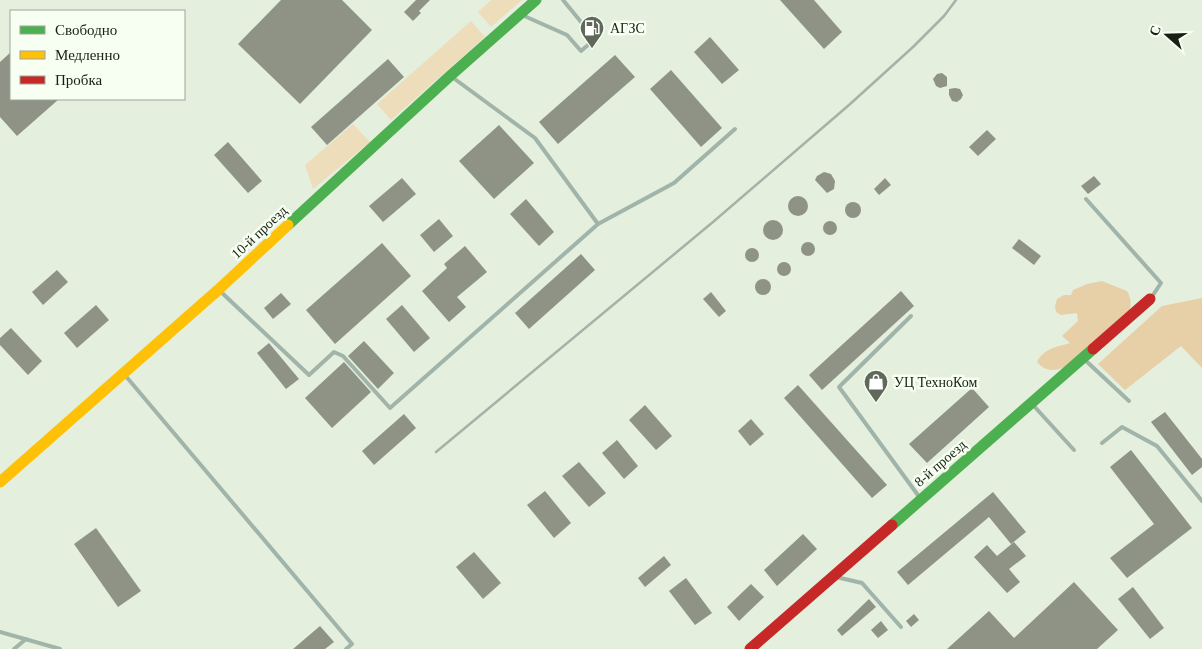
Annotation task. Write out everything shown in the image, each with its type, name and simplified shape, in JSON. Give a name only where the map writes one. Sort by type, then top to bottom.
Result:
[{"type":"street","name":"10-й проезд","points":[[0,482],[218,290],[450,76],[536,0]]},
{"type":"street","name":"8-й проезд","points":[[750,649],[1150,300]]},
{"type":"lane","points":[[520,14],[567,35],[582,51],[595,40],[563,0]]},
{"type":"lane","points":[[450,76],[535,138],[598,224]]},
{"type":"lane","points":[[218,290],[309,375],[334,352],[343,356],[390,408],[598,224],[674,183],[735,130]]},
{"type":"lane","points":[[1086,199],[1161,283],[1150,300]]},
{"type":"lane","points":[[911,316],[839,387],[921,500]]},
{"type":"lane","points":[[1083,358],[1129,401]]},
{"type":"lane","points":[[124,374],[352,644],[346,649]]},
{"type":"lane","points":[[1032,403],[1074,450]]},
{"type":"lane","points":[[1102,443],[1122,427],[1157,446],[1202,501]]},
{"type":"lane","points":[[834,576],[862,583],[901,627]]},
{"type":"lane","points":[[0,632],[60,649]]},
{"type":"lane","points":[[14,649],[26,639]]},
{"type":"shaded area","points":[[491,0],[522,0],[491,27],[478,12]]},
{"type":"shaded area","points":[[471,21],[485,37],[391,120],[377,104]]},
{"type":"shaded area","points":[[353,124],[370,142],[313,189],[305,165]]},
{"type":"shaded area","points":[[1102,281],[1127,291],[1131,301],[1129,313],[1072,363],[1054,370],[1045,368],[1037,362],[1040,357],[1051,349],[1070,343],[1062,336],[1078,321],[1077,313],[1061,315],[1056,312],[1057,299],[1064,295],[1071,295],[1073,290],[1087,284]]},
{"type":"shaded area","points":[[1202,298],[1202,368],[1181,346],[1125,390],[1098,364],[1162,306]]},
{"type":"building","points":[[281,0],[342,0],[372,30],[300,104],[238,44]]},
{"type":"building","points":[[416,0],[430,0],[419,11],[421,13],[413,21],[404,12]]},
{"type":"building","points":[[780,0],[814,0],[842,32],[824,49]]},
{"type":"building","points":[[710,37],[739,70],[722,84],[694,52]]},
{"type":"building","points":[[10,53],[10,100],[58,100],[17,136],[0,117],[0,62]]},
{"type":"building","points":[[615,55],[635,77],[558,144],[539,122]]},
{"type":"building","points":[[388,59],[404,77],[327,145],[311,127]]},
{"type":"building","points":[[671,70],[722,128],[701,147],[650,89]]},
{"type":"building","points":[[942,73],[947,77],[947,86],[940,88],[936,86],[933,79],[937,74]]},
{"type":"building","points":[[949,89],[960,89],[963,95],[957,102],[952,101],[949,95]]},
{"type":"building","points":[[499,125],[534,163],[494,199],[459,161]]},
{"type":"building","points":[[987,130],[996,139],[978,156],[969,147]]},
{"type":"building","points":[[228,142],[262,181],[248,193],[214,155]]},
{"type":"building","points":[[824,172],[831,174],[835,181],[834,189],[827,193],[815,180],[817,176]]},
{"type":"building","points":[[1094,176],[1101,184],[1088,194],[1081,186]]},
{"type":"building","points":[[402,178],[416,194],[383,222],[369,206]]},
{"type":"building","points":[[885,178],[891,185],[879,195],[874,189]]},
{"type":"building","points":[[794,196],[802,196],[808,202],[808,210],[802,216],[794,216],[788,210],[788,202]]},
{"type":"building","points":[[526,199],[554,232],[539,246],[510,214]]},
{"type":"building","points":[[850,202],[856,202],[861,207],[859,216],[850,218],[845,213],[845,207]]},
{"type":"building","points":[[439,219],[453,236],[434,252],[420,235]]},
{"type":"building","points":[[769,220],[777,220],[783,226],[783,234],[777,240],[769,240],[763,234],[763,226]]},
{"type":"building","points":[[827,221],[833,221],[837,228],[833,235],[827,235],[823,231],[823,225]]},
{"type":"building","points":[[1019,239],[1041,256],[1034,265],[1012,248]]},
{"type":"building","points":[[805,242],[811,242],[815,249],[811,256],[805,256],[801,252],[801,246]]},
{"type":"building","points":[[382,243],[411,276],[335,344],[306,310]]},
{"type":"building","points":[[465,246],[487,272],[457,297],[466,307],[449,322],[422,291],[447,268],[444,264]]},
{"type":"building","points":[[749,248],[755,248],[759,255],[755,262],[749,262],[745,258],[745,252]]},
{"type":"building","points":[[581,254],[595,270],[529,329],[515,313]]},
{"type":"building","points":[[781,262],[787,262],[791,269],[787,276],[781,276],[777,272],[777,266]]},
{"type":"building","points":[[57,270],[68,282],[43,305],[32,292]]},
{"type":"building","points":[[760,279],[766,279],[771,284],[769,293],[760,295],[755,290],[755,284]]},
{"type":"building","points":[[901,291],[914,306],[822,390],[809,375]]},
{"type":"building","points":[[711,292],[726,311],[719,317],[703,299]]},
{"type":"building","points":[[281,293],[291,304],[273,319],[264,308]]},
{"type":"building","points":[[96,305],[109,320],[77,348],[64,333]]},
{"type":"building","points":[[402,305],[430,338],[414,352],[386,319]]},
{"type":"building","points":[[11,328],[42,361],[28,375],[0,345],[0,338]]},
{"type":"building","points":[[364,341],[394,373],[378,389],[348,356]]},
{"type":"building","points":[[269,343],[299,379],[286,389],[257,353]]},
{"type":"building","points":[[344,362],[371,392],[332,428],[305,398]]},
{"type":"building","points":[[798,385],[887,485],[872,498],[784,398]]},
{"type":"building","points":[[972,388],[989,407],[927,463],[909,444]]},
{"type":"building","points":[[645,405],[672,436],[656,450],[629,420]]},
{"type":"building","points":[[1165,412],[1202,459],[1202,467],[1192,475],[1151,422]]},
{"type":"building","points":[[404,414],[416,428],[374,465],[362,451]]},
{"type":"building","points":[[751,419],[764,434],[750,446],[738,431]]},
{"type":"building","points":[[617,440],[638,466],[624,479],[602,453]]},
{"type":"building","points":[[1131,450],[1192,528],[1127,578],[1110,558],[1154,524],[1110,467]]},
{"type":"building","points":[[579,462],[606,493],[589,507],[562,476]]},
{"type":"building","points":[[545,491],[571,523],[554,538],[527,505]]},
{"type":"building","points":[[993,492],[1026,532],[1011,544],[989,517],[908,585],[897,572]]},
{"type":"building","points":[[96,528],[141,591],[118,607],[74,544]]},
{"type":"building","points":[[803,534],[817,549],[777,586],[764,570]]},
{"type":"building","points":[[1014,542],[1026,556],[1009,569],[1020,582],[1007,593],[974,557],[987,545],[997,556]]},
{"type":"building","points":[[474,552],[501,583],[483,599],[456,567]]},
{"type":"building","points":[[664,556],[671,565],[645,587],[638,578]]},
{"type":"building","points":[[686,578],[712,613],[695,625],[669,591]]},
{"type":"building","points":[[1074,582],[1118,630],[1097,649],[947,649],[989,611],[1014,638]]},
{"type":"building","points":[[751,584],[764,597],[739,621],[727,607]]},
{"type":"building","points":[[1133,587],[1164,628],[1150,639],[1118,599]]},
{"type":"building","points":[[869,599],[876,607],[842,636],[837,630]]},
{"type":"building","points":[[914,614],[919,620],[911,627],[906,621]]},
{"type":"building","points":[[881,621],[888,630],[878,638],[871,630]]},
{"type":"building","points":[[320,626],[334,642],[325,649],[293,649]]},
{"type":"railway","points":[[436,452],[713,222],[849,105],[913,47],[944,16],[956,0]]},
{"type":"traffic: fast","points":[[288,225],[536,0]]},
{"type":"traffic: fast","points":[[892,525],[1093,349]]},
{"type":"traffic: slow","points":[[0,482],[218,290],[288,225]]},
{"type":"traffic: jam","points":[[1093,349],[1150,299]]},
{"type":"traffic: jam","points":[[750,649],[892,525]]},
{"type":"place","name":"АГЗС","points":[[592,49]]},
{"type":"place","name":"УЦ ТехноКом","points":[[876,403]]}]
